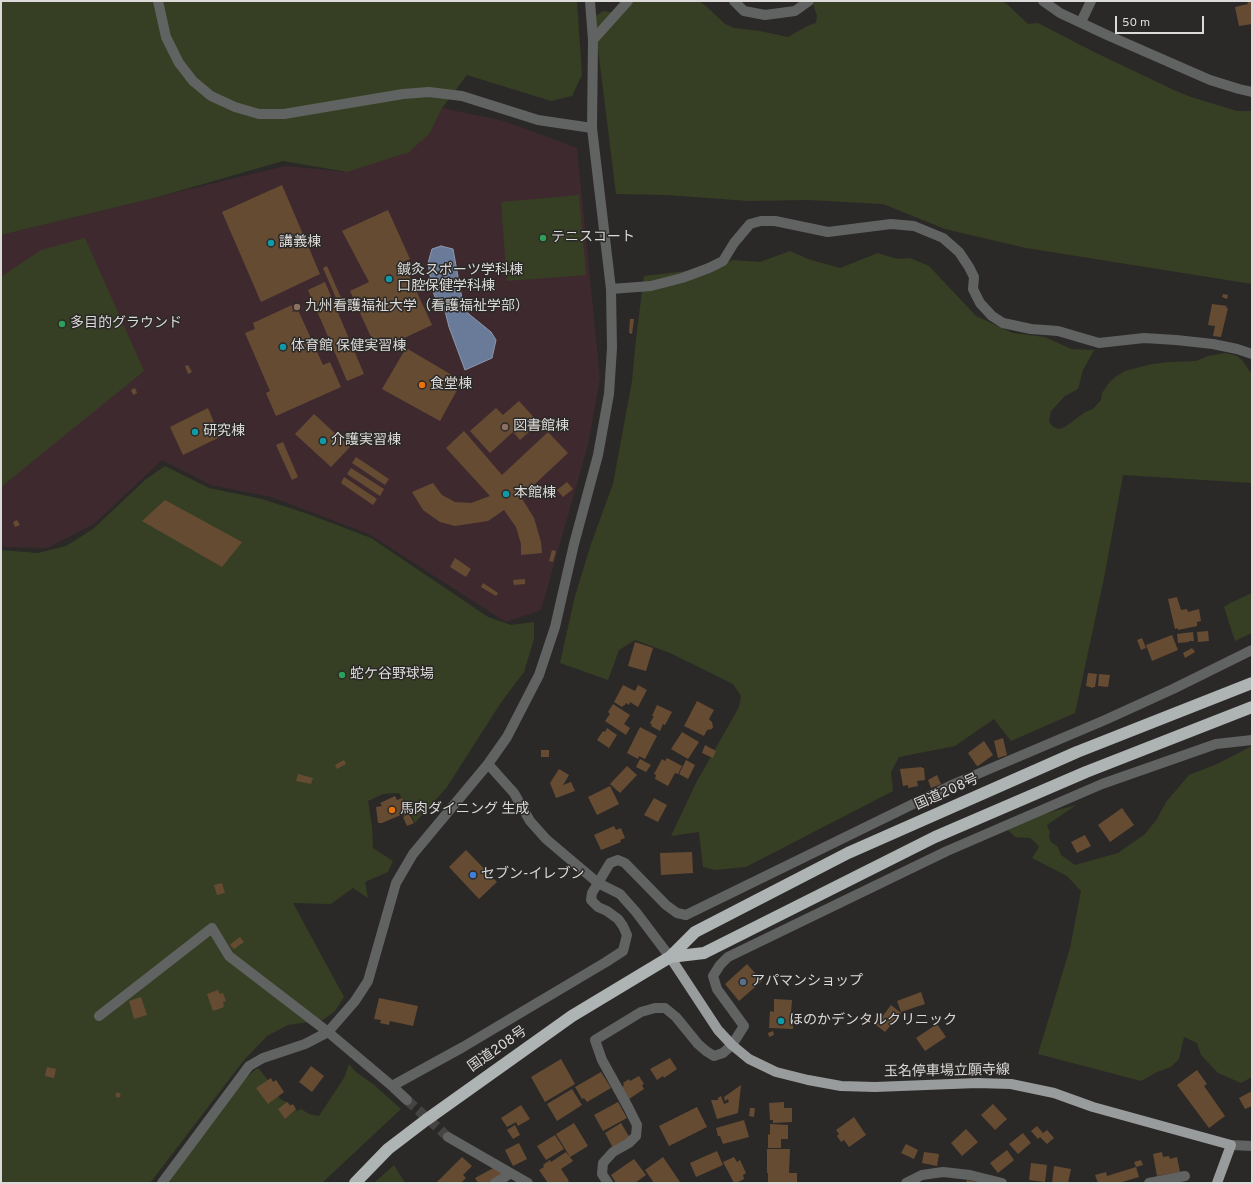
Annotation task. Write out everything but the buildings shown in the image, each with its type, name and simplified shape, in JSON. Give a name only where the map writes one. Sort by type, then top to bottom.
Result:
[{"type":"highway","name":"国道208号","points":[[355,1183],[388,1149],[426,1120],[572,1016],[670,957],[695,932],[848,853],[1077,752],[1252,683]]},
{"type":"highway","name":"国道208号","points":[[670,957],[704,953],[935,837],[1086,772],[1252,707]]},
{"type":"main road","name":"玉名停車場立願寺線","points":[[670,957],[718,1030],[732,1045],[749,1059],[776,1072],[841,1086],[875,1088],[977,1083],[1011,1084],[1054,1093],[1093,1107],[1231,1145]]},
{"type":"main road","points":[[1217,1183],[1231,1145]]},
{"type":"street","points":[[158,1],[166,37],[179,63],[193,81],[211,96],[235,107],[259,114],[284,114],[403,94],[429,92],[462,96],[538,120],[592,128]]},
{"type":"street","points":[[162,1183],[249,1066],[263,1058],[305,1044],[328,1032],[355,1001],[368,981],[399,877],[413,854],[488,764],[507,737],[539,675],[555,627],[574,544],[598,455],[609,394],[612,348],[611,289],[592,128],[593,40],[590,1]]},
{"type":"street","points":[[593,40],[628,1]]},
{"type":"street","points":[[734,1],[744,10],[765,15],[795,11],[809,1]]},
{"type":"street","points":[[1043,1],[1060,13],[1210,80],[1252,92]]},
{"type":"street","points":[[1081,22],[1091,1]]},
{"type":"street","points":[[611,289],[651,286],[682,278],[709,268],[723,261],[745,229],[750,224],[756,222],[776,221],[828,232],[891,224],[914,226],[943,238],[958,252],[974,277],[974,289],[980,303],[992,316],[1003,323],[1031,329],[1058,330],[1099,344],[1144,338],[1176,340],[1213,344],[1252,354]]},
{"type":"street","points":[[392,1086],[470,1044],[623,951],[627,935],[623,926],[618,919],[607,911],[598,907],[591,900],[592,893],[610,863],[618,860],[625,863],[666,905],[677,913],[686,915],[954,784],[1112,717],[1252,650]]},
{"type":"street","points":[[608,1183],[602,1174],[602,1163],[613,1152],[629,1143],[636,1136],[637,1125],[602,1060],[595,1040],[641,1012],[655,1008],[665,1008],[676,1017],[698,1044],[714,1056],[732,1045],[744,1026],[717,989],[713,976],[720,965],[728,957],[947,851],[1102,784],[1216,744],[1252,740]]},
{"type":"street","points":[[488,764],[514,793],[530,821],[546,839],[598,883],[620,894],[636,912],[670,957]]},
{"type":"street","points":[[99,1016],[212,928],[229,956],[328,1032],[407,1100]]},
{"type":"street","points":[[448,1137],[528,1183]]},
{"type":"street","points":[[1231,1145],[1252,1146]]},
{"type":"street","points":[[906,1183],[922,1175],[943,1172],[970,1175],[1002,1183]]},
{"type":"street","points":[[495,1183],[510,1173]]},
{"type":"street","points":[[1149,1183],[1185,1176]]},
{"type":"shaded area","name":"九州看護福祉大学（看護福祉学部）","points":[[442,108],[504,121],[577,148],[600,378],[588,445],[541,610],[506,622],[369,534],[271,497],[211,485],[162,460],[94,524],[47,548],[1,547],[1,235],[285,166],[347,172],[430,133]]},
{"type":"green space","points":[[1,1],[577,1],[582,75],[572,96],[551,101],[467,75],[442,108],[430,133],[409,152],[347,172],[283,161],[158,197],[1,235]]},
{"type":"green space","points":[[624,1],[699,1],[725,24],[734,28],[760,31],[788,37],[807,26],[816,23],[817,16],[813,4],[815,1],[1002,1],[1028,24],[1038,23],[1094,52],[1176,91],[1237,111],[1252,111],[1252,284],[1026,248],[945,229],[883,204],[808,200],[748,201],[667,195],[616,194],[594,17],[603,11],[617,13]]},
{"type":"green space","name":"テニスコート","points":[[579,195],[586,275],[507,281],[501,202]]},
{"type":"green space","name":"多目的グラウンド","points":[[85,238],[144,371],[1,487],[1,277],[41,250]]},
{"type":"green space","points":[[790,251],[808,259],[840,268],[878,253],[897,259],[910,258],[929,266],[976,316],[1013,333],[1045,337],[1071,349],[1094,350],[1083,370],[1078,389],[1065,396],[1051,411],[1049,422],[1053,427],[1059,429],[1065,427],[1085,412],[1093,409],[1101,400],[1102,393],[1109,383],[1125,371],[1152,364],[1196,361],[1208,356],[1226,353],[1237,356],[1242,360],[1250,372],[1252,372],[1252,483],[1123,475],[1104,578],[1075,713],[1011,741],[994,719],[955,746],[899,757],[891,772],[893,791],[746,867],[715,870],[703,867],[699,832],[671,836],[696,783],[739,707],[741,696],[733,684],[670,653],[635,640],[619,650],[608,680],[560,663],[575,596],[591,544],[613,484],[632,381],[644,276],[714,268],[733,260],[760,262]]},
{"type":"green space","points":[[165,466],[209,488],[262,499],[308,514],[371,538],[488,617],[511,625],[534,622],[534,639],[524,672],[500,704],[447,787],[415,823],[399,793],[383,794],[368,801],[372,826],[373,848],[393,861],[388,872],[365,882],[368,898],[353,888],[331,904],[293,903],[344,997],[335,1011],[323,1020],[288,1025],[267,1036],[244,1060],[150,1183],[1,1183],[1,550],[38,553],[66,546],[93,529],[145,480]]},
{"type":"green space","points":[[1252,593],[1252,633],[1235,641],[1224,607]]},
{"type":"green space","points":[[1252,746],[1252,1077],[1241,1083],[1218,1073],[1201,1055],[1197,1043],[1184,1037],[1179,1059],[1171,1067],[1157,1072],[1141,1081],[1038,1054],[1070,948],[1081,891],[1067,876],[1032,858],[1039,847],[1035,842],[1030,838],[1015,837],[1007,829],[1040,815],[1076,805],[1047,825],[1051,842],[1058,847],[1061,855],[1075,865],[1118,853],[1145,834],[1157,819],[1166,802],[1189,775],[1217,764]]},
{"type":"green space","points":[[349,1064],[356,1072],[374,1085],[401,1109],[322,1183],[169,1183],[187,1154],[244,1080],[256,1069],[259,1069],[272,1085],[280,1099],[289,1103],[297,1111],[301,1109],[309,1114],[319,1116],[344,1078]]},
{"type":"green space","points":[[394,1165],[405,1183],[374,1183]]},
{"type":"water","points":[[441,246],[453,249],[464,310],[491,332],[496,340],[492,358],[465,370],[449,327],[443,303],[435,297],[432,289],[428,263],[432,249]]},
{"type":"tunnel","points":[[407,1100],[448,1137]]},
{"type":"place","name":"テニスコート","points":[[543,238]]},
{"type":"place","name":"講義棟","points":[[271,243]]},
{"type":"place","name":"鍼灸スポーツ学科棟 口腔保健学科棟","points":[[389,279]]},
{"type":"place","name":"九州看護福祉大学（看護福祉学部）","points":[[297,307]]},
{"type":"place","name":"多目的グラウンド","points":[[62,324]]},
{"type":"place","name":"体育館 保健実習棟","points":[[283,347]]},
{"type":"place","name":"食堂棟","points":[[422,385]]},
{"type":"place","name":"図書館棟","points":[[505,427]]},
{"type":"place","name":"研究棟","points":[[195,432]]},
{"type":"place","name":"介護実習棟","points":[[323,441]]},
{"type":"place","name":"本館棟","points":[[506,494]]},
{"type":"place","name":"蛇ケ谷野球場","points":[[342,675]]},
{"type":"place","name":"馬肉ダイニング 生成","points":[[392,810]]},
{"type":"place","name":"セブン-イレブン","points":[[473,875]]},
{"type":"place","name":"アパマンショップ","points":[[743,982]]},
{"type":"place","name":"ほのかデンタルクリニック","points":[[781,1021]]}]
